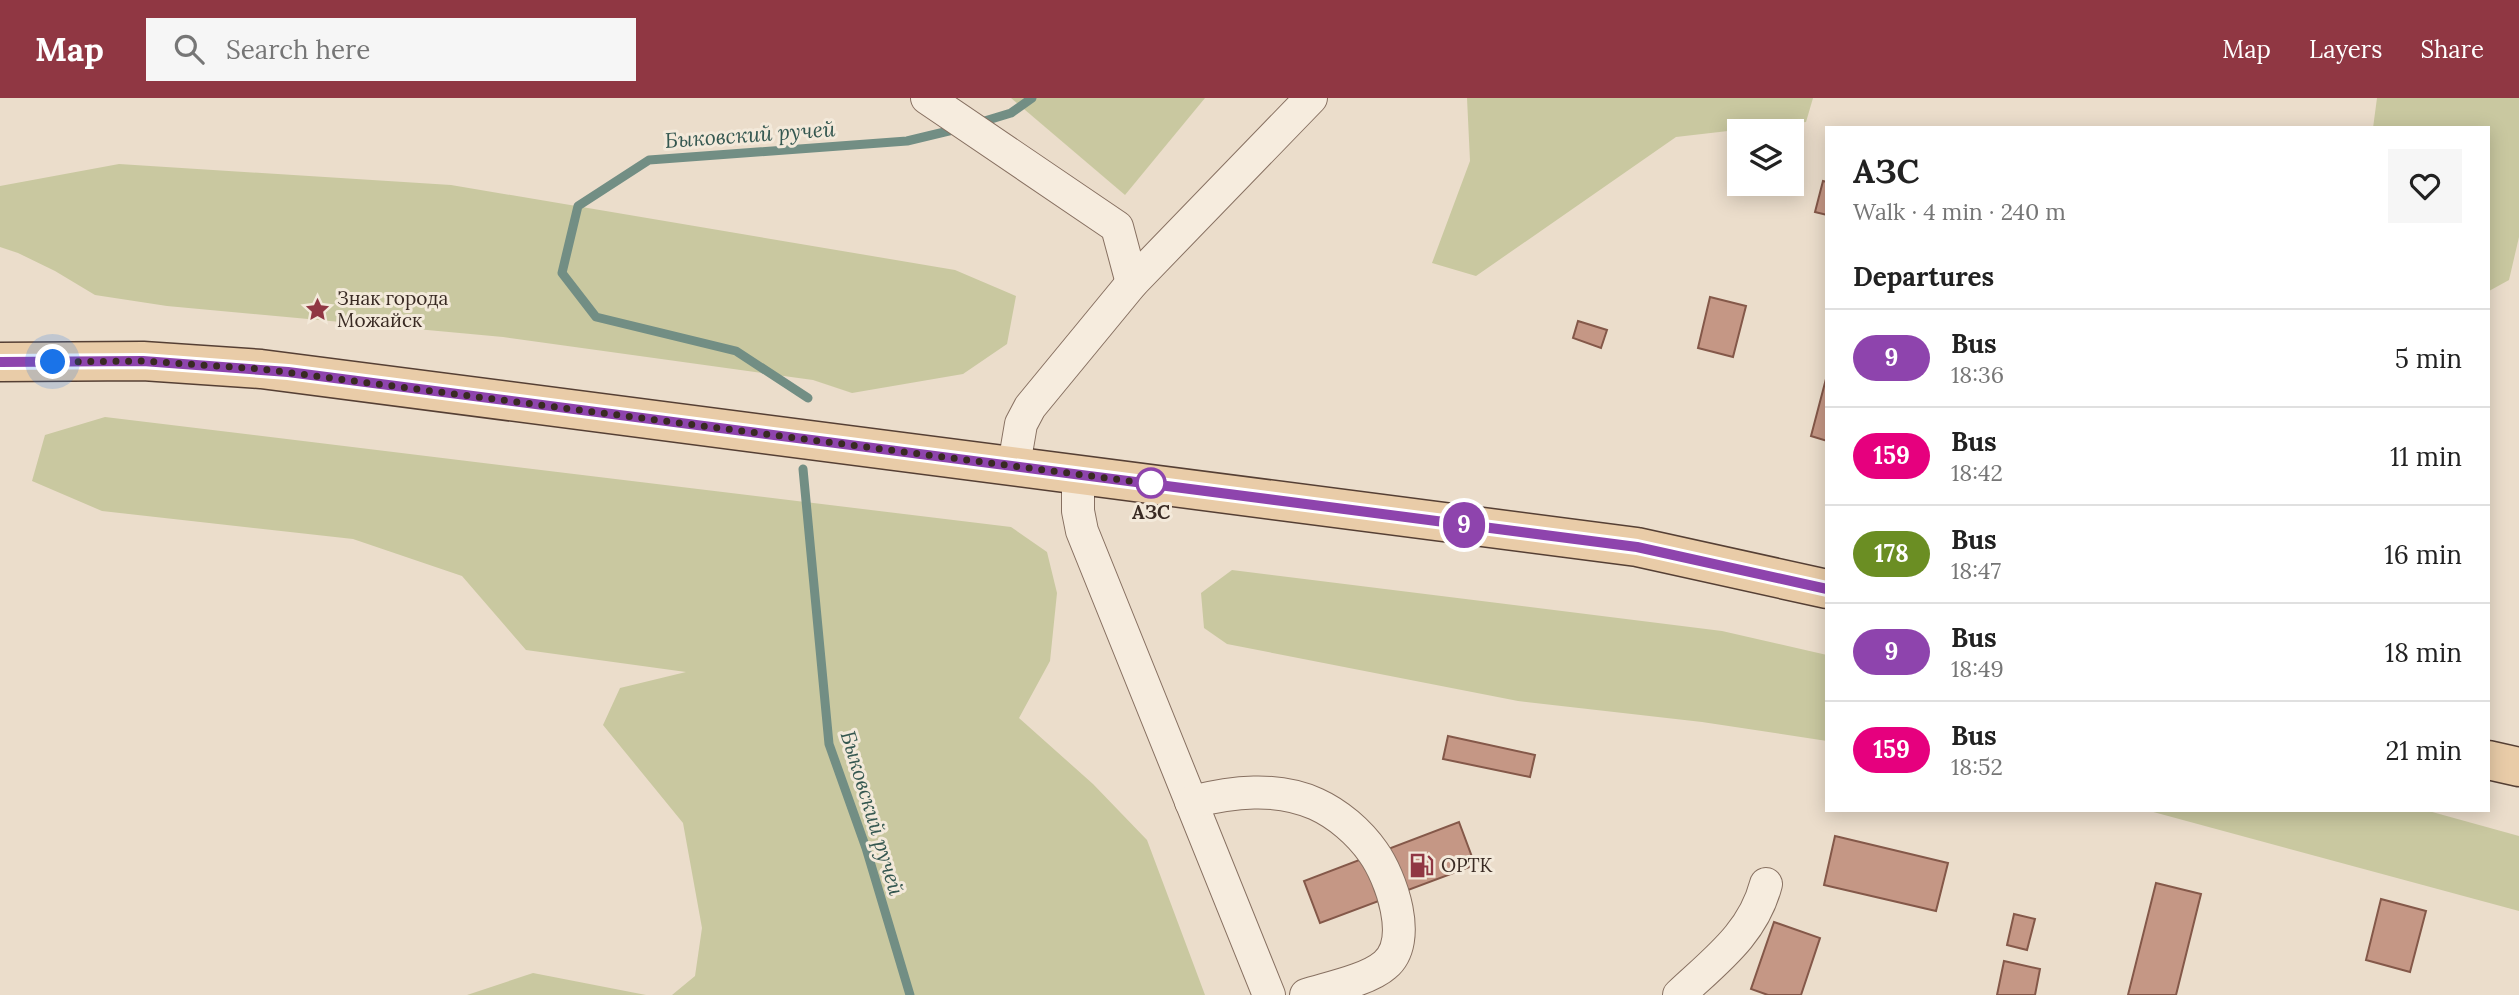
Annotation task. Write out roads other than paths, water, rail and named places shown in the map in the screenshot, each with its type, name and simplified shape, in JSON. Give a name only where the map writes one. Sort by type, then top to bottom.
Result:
[{"type":"main road","points":[[0,362],[143,361],[261,369],[1637,547],[1825,589]]},
{"type":"main road","points":[[2490,761],[2519,768]]},
{"type":"street","points":[[927,98],[1117,227],[1132,283]]},
{"type":"street","points":[[1014,465],[1021,424],[1030,407],[1132,283],[1311,98]]},
{"type":"street","points":[[1078,474],[1078,511],[1082,531],[1269,995]]},
{"type":"street","points":[[1191,802],[1229,793],[1294,797],[1317,804],[1331,813],[1350,827],[1375,854],[1393,895],[1399,920],[1398,943],[1387,964],[1372,973],[1306,995]]},
{"type":"street","points":[[1679,995],[1751,923],[1760,908],[1766,884]]},
{"type":"waterway","name":"Быковский ручей","points":[[978,123],[1011,113],[1032,98]]},
{"type":"waterway","name":"Быковский ручей","points":[[808,398],[736,351],[596,317],[562,273],[578,206],[649,160],[907,141],[957,129]]},
{"type":"waterway","name":"Быковский ручей","points":[[803,469],[829,744],[866,848],[910,995]]},
{"type":"place","name":"Знак города Можайск","points":[[317,309]]},
{"type":"place","name":"АЗС","points":[[1151,483]]},
{"type":"place","name":"ОРТК","points":[[1421,865]]}]
